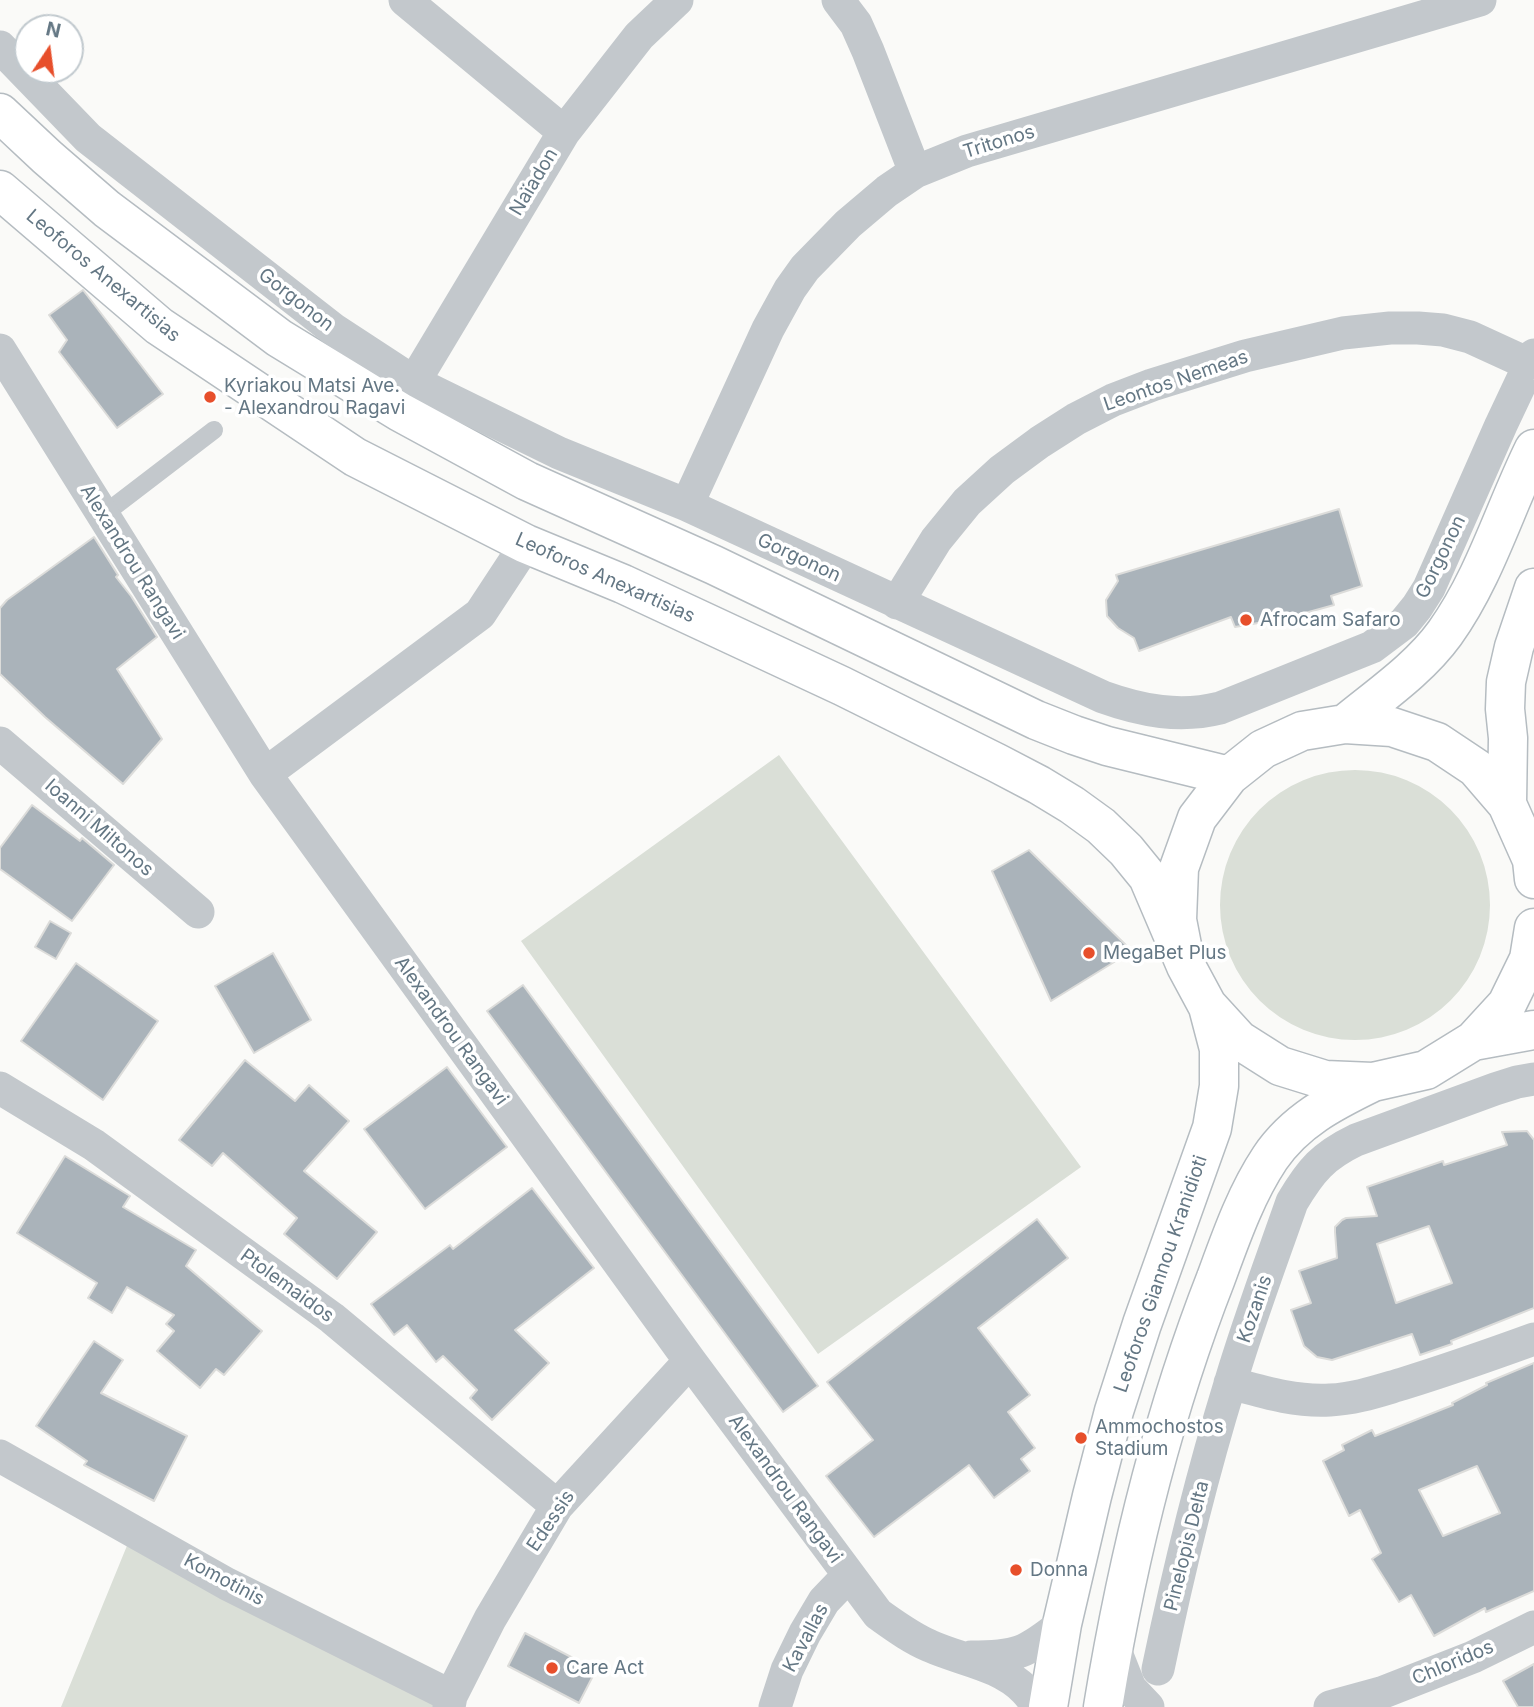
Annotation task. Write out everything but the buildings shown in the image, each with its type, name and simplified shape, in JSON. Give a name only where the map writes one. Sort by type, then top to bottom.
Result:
[{"type":"main road","points":[[0,113],[47,158],[107,209],[279,338],[400,412],[492,463],[714,565],[1035,719],[1107,746],[1228,776]]},
{"type":"main road","name":"Leoforos Anexartisias","points":[[0,190],[159,326],[355,457],[526,544],[623,584],[842,685],[1028,779],[1072,805],[1126,850],[1148,877],[1186,966]]},
{"type":"main road","points":[[1345,724],[1423,659],[1444,634],[1482,569],[1534,449]]},
{"type":"main road","points":[[1507,804],[1506,682],[1514,647],[1534,588]]},
{"type":"main road","points":[[1373,1083],[1325,1080],[1280,1066],[1239,1040],[1208,1005],[1186,966],[1177,920],[1179,868],[1197,818],[1228,776],[1263,749],[1302,731],[1345,724],[1392,727],[1437,742],[1476,768],[1507,804],[1533,867]]},
{"type":"main road","points":[[1103,1707],[1134,1548],[1169,1415],[1200,1319],[1239,1217],[1255,1184],[1271,1157],[1290,1134],[1312,1115],[1337,1099],[1373,1083],[1426,1070],[1473,1041],[1507,1004],[1528,959],[1534,928]]},
{"type":"main road","name":"Leoforos Giannou Kranidioti","points":[[1048,1707],[1062,1624],[1114,1411],[1212,1128],[1219,1086],[1219,1049],[1208,1005]]},
{"type":"main road","points":[[1473,1041],[1534,1030]]},
{"type":"street","points":[[405,0],[564,132]]},
{"type":"street","name":"Naïadon","points":[[414,382],[564,132],[639,36],[677,0]]},
{"type":"street","points":[[838,0],[856,24],[869,51],[915,173]]},
{"type":"street","name":"Tritonos","points":[[687,505],[768,329],[790,289],[805,268],[848,224],[887,191],[915,173],[967,151],[1480,0]]},
{"type":"street","name":"Gorgonon","points":[[0,47],[88,138],[333,329],[414,382],[559,453],[687,505],[1103,697],[1146,710],[1183,714],[1220,708],[1372,647],[1404,623],[1429,588],[1532,359]]},
{"type":"street","name":"Leontos Nemeas","points":[[897,603],[936,540],[967,502],[1002,470],[1076,419],[1113,400],[1152,385],[1245,356],[1343,333],[1390,328],[1443,330],[1532,359]]},
{"type":"street","name":"Alexandrou Rangavi","points":[[0,350],[265,774],[848,1576],[878,1614],[906,1634],[1010,1678],[1025,1690],[1038,1707]]},
{"type":"street","points":[[265,774],[480,614],[526,544]]},
{"type":"street","name":"Ioanni Miltonos","points":[[0,743],[198,912]]},
{"type":"street","name":"Kozanis","points":[[1230,1383],[1292,1202],[1319,1163],[1356,1140],[1495,1089],[1534,1079]]},
{"type":"street","name":"Ptolemaidos","points":[[0,1088],[94,1145],[332,1318],[557,1506]]},
{"type":"street","points":[[1230,1383],[1276,1396],[1329,1401],[1355,1397],[1455,1367],[1534,1339]]},
{"type":"street","name":"Edessis","points":[[450,1702],[490,1619],[557,1506],[690,1361]]},
{"type":"street","name":"Pinelopis Delta","points":[[1158,1669],[1170,1611],[1230,1383]]},
{"type":"street","name":"Komotinis","points":[[0,1457],[227,1584],[450,1702]]},
{"type":"street","name":"Kavallas","points":[[775,1707],[787,1670],[805,1633],[824,1601],[848,1576]]},
{"type":"street","name":"Alexandrou Rangavi","points":[[961,1657],[999,1657],[1019,1653],[1038,1643],[1062,1624]]},
{"type":"street","name":"Chloridos","points":[[1330,1707],[1381,1693],[1473,1657],[1534,1627]]},
{"type":"street","points":[[1113,1645],[1130,1688],[1148,1707]]},
{"type":"lane","points":[[103,515],[214,430]]},
{"type":"shaded area","points":[[779,755],[1081,1167],[818,1354],[521,941]]},
{"type":"shaded area","points":[[1355,770],[1381,773],[1407,781],[1430,793],[1450,810],[1467,830],[1479,853],[1487,879],[1490,905],[1487,931],[1479,957],[1467,980],[1450,1000],[1430,1017],[1407,1029],[1381,1037],[1355,1040],[1329,1037],[1303,1029],[1280,1017],[1260,1000],[1243,980],[1231,957],[1223,931],[1220,905],[1223,879],[1231,853],[1243,830],[1260,810],[1280,793],[1303,781],[1329,773]]},
{"type":"shaded area","points":[[133,1531],[447,1707],[61,1707]]},
{"type":"place","name":"Kyriakou Matsi Ave. - Alexandrou Ragavi","points":[[210,397]]},
{"type":"place","name":"Afrocam Safaro","points":[[1246,620]]},
{"type":"place","name":"MegaBet Plus","points":[[1089,953]]},
{"type":"place","name":"Ammochostos Stadium","points":[[1081,1438]]},
{"type":"place","name":"Donna","points":[[1016,1570]]},
{"type":"place","name":"Care Act","points":[[552,1668]]}]
